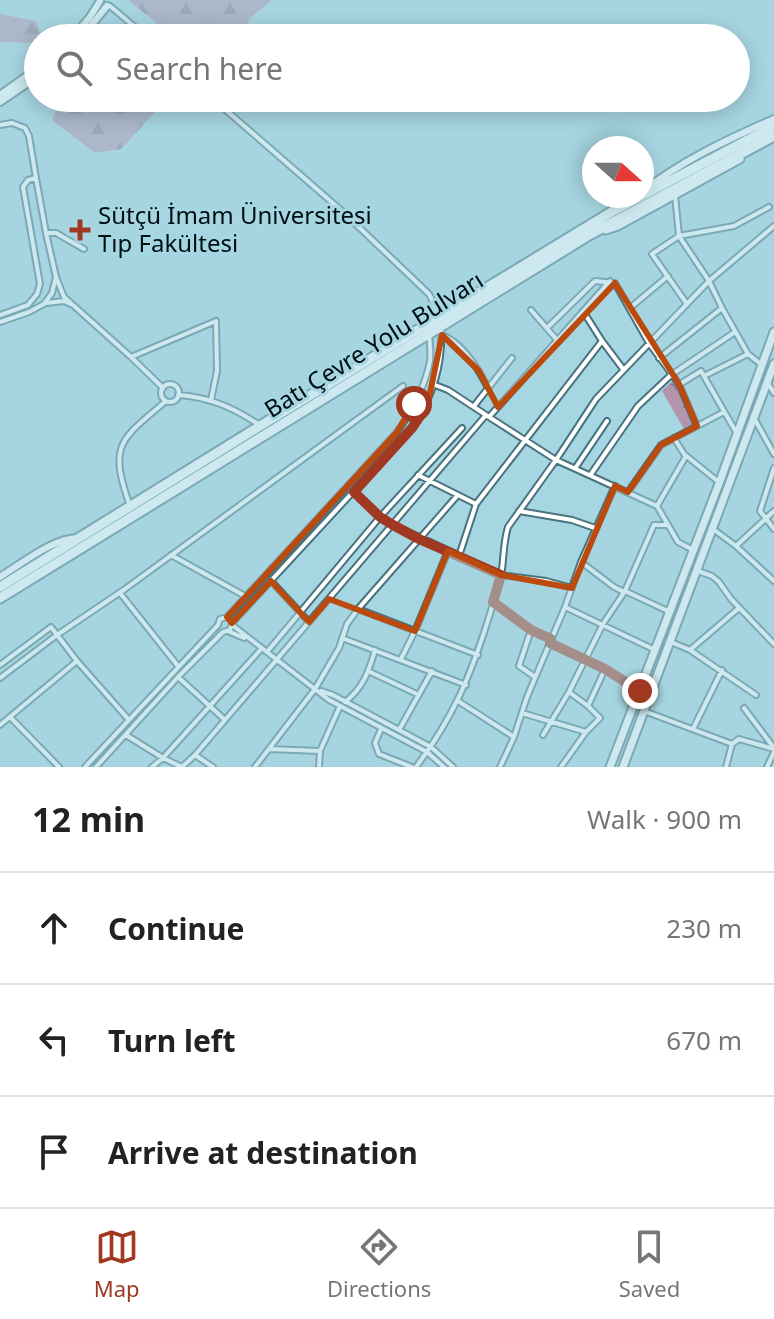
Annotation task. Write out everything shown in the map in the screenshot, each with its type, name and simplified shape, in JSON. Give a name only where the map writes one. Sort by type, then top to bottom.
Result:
[{"type":"highway","name":"Batı Çevre Yolu Bulvarı","points":[[654,190],[774,126]]},
{"type":"highway","name":"Batı Çevre Yolu Bulvarı","points":[[0,587],[81,543],[429,335],[442,331],[589,235],[774,138]]},
{"type":"highway","name":"Batı Çevre Yolu Bulvarı","points":[[0,600],[131,507],[620,208]]},
{"type":"main road","points":[[589,235],[618,226],[774,138]]},
{"type":"main road","points":[[610,767],[720,483],[774,332]]},
{"type":"main road","points":[[623,767],[774,364]]},
{"type":"street","points":[[100,0],[102,5],[110,4],[132,24]]},
{"type":"street","points":[[84,24],[100,0]]},
{"type":"street","points":[[93,24],[110,4]]},
{"type":"street","points":[[0,95],[24,78]]},
{"type":"street","points":[[0,102],[24,86]]},
{"type":"street","points":[[228,112],[342,211],[429,294],[440,316]]},
{"type":"street","points":[[654,183],[735,135],[774,119]]},
{"type":"street","points":[[0,125],[12,123],[25,128],[29,136],[46,233],[64,297],[163,388]]},
{"type":"street","points":[[0,315],[28,305],[40,284],[23,187],[28,180],[36,178]]},
{"type":"street","points":[[675,195],[679,236],[709,281],[748,354],[762,365]]},
{"type":"street","points":[[687,304],[652,254],[679,236],[734,226],[769,207]]},
{"type":"street","points":[[381,728],[375,743],[379,754],[414,767],[429,750],[458,701],[478,655],[501,575],[508,527],[596,399],[709,281],[774,226]]},
{"type":"street","points":[[46,233],[56,233],[84,249]]},
{"type":"street","points":[[765,234],[774,239]]},
{"type":"street","points":[[630,309],[668,276]]},
{"type":"street","points":[[44,304],[52,293],[56,277]]},
{"type":"street","points":[[547,328],[595,281],[615,283],[649,343],[679,384],[697,426]]},
{"type":"street","points":[[126,735],[182,767],[195,755],[487,416],[610,281]]},
{"type":"street","points":[[0,322],[54,301],[73,305]]},
{"type":"street","points":[[659,358],[722,308]]},
{"type":"street","points":[[531,310],[557,340]]},
{"type":"street","points":[[583,311],[623,369]]},
{"type":"street","points":[[131,357],[216,321],[217,371],[211,400]]},
{"type":"street","points":[[96,767],[178,677],[226,632],[412,428],[426,407],[435,385],[442,331]]},
{"type":"street","points":[[442,331],[479,371],[488,388]]},
{"type":"street","points":[[591,474],[638,406],[671,375],[735,332]]},
{"type":"street","points":[[85,767],[397,432],[420,391],[431,358],[429,335]]},
{"type":"street","points":[[459,556],[476,504],[602,341]]},
{"type":"street","points":[[704,376],[748,354]]},
{"type":"street","points":[[474,406],[512,358]]},
{"type":"street","points":[[679,384],[701,371],[737,434]]},
{"type":"street","points":[[767,382],[774,393]]},
{"type":"street","points":[[131,507],[118,461],[122,444],[131,430],[166,401],[174,401],[178,395],[177,389],[168,385],[163,388]]},
{"type":"street","points":[[435,385],[474,406],[556,460],[657,506],[678,542],[693,550]]},
{"type":"street","points":[[0,678],[403,386]]},
{"type":"street","points":[[163,388],[162,397],[166,401]]},
{"type":"street","points":[[178,395],[211,400],[230,407],[260,426]]},
{"type":"street","points":[[414,404],[421,403],[426,407]]},
{"type":"street","points":[[628,492],[661,445],[724,412]]},
{"type":"street","points":[[754,418],[774,454]]},
{"type":"street","points":[[576,467],[607,421]]},
{"type":"street","points":[[267,652],[380,517],[462,428]]},
{"type":"street","points":[[674,438],[686,456],[720,483]]},
{"type":"street","points":[[657,506],[686,456]]},
{"type":"street","points":[[774,468],[760,511],[774,529]]},
{"type":"street","points":[[418,475],[476,504]]},
{"type":"street","points":[[500,767],[581,562],[615,486]]},
{"type":"street","points":[[354,492],[380,517],[419,539],[501,575],[572,588]]},
{"type":"street","points":[[255,767],[315,689],[339,648],[347,624],[358,609],[457,496]]},
{"type":"street","points":[[519,511],[572,520],[595,528]]},
{"type":"street","points":[[736,546],[774,511]]},
{"type":"street","points":[[543,735],[569,692],[603,624],[625,592],[654,525],[668,525]]},
{"type":"street","points":[[713,529],[774,581]]},
{"type":"street","points":[[0,577],[69,538],[81,543]]},
{"type":"street","points":[[401,660],[448,551]]},
{"type":"street","points":[[171,555],[245,596]]},
{"type":"street","points":[[581,562],[614,587],[670,612]]},
{"type":"street","points":[[698,571],[719,582],[774,644]]},
{"type":"street","points":[[271,581],[309,622]]},
{"type":"street","points":[[120,592],[178,666]]},
{"type":"street","points":[[493,602],[531,630],[640,691]]},
{"type":"street","points":[[565,607],[655,650]]},
{"type":"street","points":[[690,650],[739,608]]},
{"type":"street","points":[[358,609],[478,655]]},
{"type":"street","points":[[227,617],[250,640],[315,689],[381,728],[429,750],[444,767]]},
{"type":"street","points":[[218,625],[220,630],[250,640]]},
{"type":"street","points":[[0,665],[51,627],[129,720]]},
{"type":"street","points":[[531,630],[519,666],[536,678]]},
{"type":"street","points":[[342,638],[466,685]]},
{"type":"street","points":[[671,642],[690,650],[756,695]]},
{"type":"street","points":[[152,767],[262,648]]},
{"type":"street","points":[[345,702],[356,693],[375,650]]},
{"type":"street","points":[[0,725],[77,661]]},
{"type":"street","points":[[588,706],[605,669]]},
{"type":"street","points":[[693,729],[722,670]]},
{"type":"street","points":[[368,671],[419,695]]},
{"type":"street","points":[[399,730],[432,671]]},
{"type":"street","points":[[178,677],[225,720]]},
{"type":"street","points":[[315,689],[399,730],[453,767]]},
{"type":"street","points":[[561,767],[600,718],[569,692]]},
{"type":"street","points":[[458,701],[514,737]]},
{"type":"street","points":[[319,767],[320,751],[340,706]]},
{"type":"street","points":[[744,708],[774,749]]},
{"type":"street","points":[[644,711],[732,744]]},
{"type":"street","points":[[522,713],[586,732]]},
{"type":"street","points":[[10,717],[59,767]]},
{"type":"street","points":[[726,767],[732,744],[739,739],[774,749]]},
{"type":"street","points":[[269,749],[320,751]]},
{"type":"street","points":[[767,767],[774,749]]},
{"type":"street","points":[[195,755],[213,767]]},
{"type":"highlighted area","points":[[615,283],[679,384],[697,426],[661,445],[628,492],[615,486],[572,588],[501,575],[448,551],[415,631],[329,599],[309,622],[271,581],[232,623],[227,617],[397,432],[414,404],[428,403],[442,335],[479,371],[498,407]]},
{"type":"green space","points":[[128,0],[272,0],[250,18],[248,24],[157,24]]},
{"type":"green space","points":[[0,14],[37,21],[38,24],[24,24],[24,43],[0,42]]},
{"type":"green space","points":[[56,112],[155,112],[121,149],[95,153],[52,120]]},
{"type":"green space","points":[[673,381],[678,384],[694,425],[684,429],[662,391]]},
{"type":"place","name":"Sütçü İmam Üniversitesi Tıp Fakültesi","points":[[80,230]]},
{"type":"route","points":[[414,404],[419,402],[426,407],[412,428],[354,492],[393,525],[501,575],[493,602],[531,630],[551,639],[550,643],[605,669],[640,691]]}]
